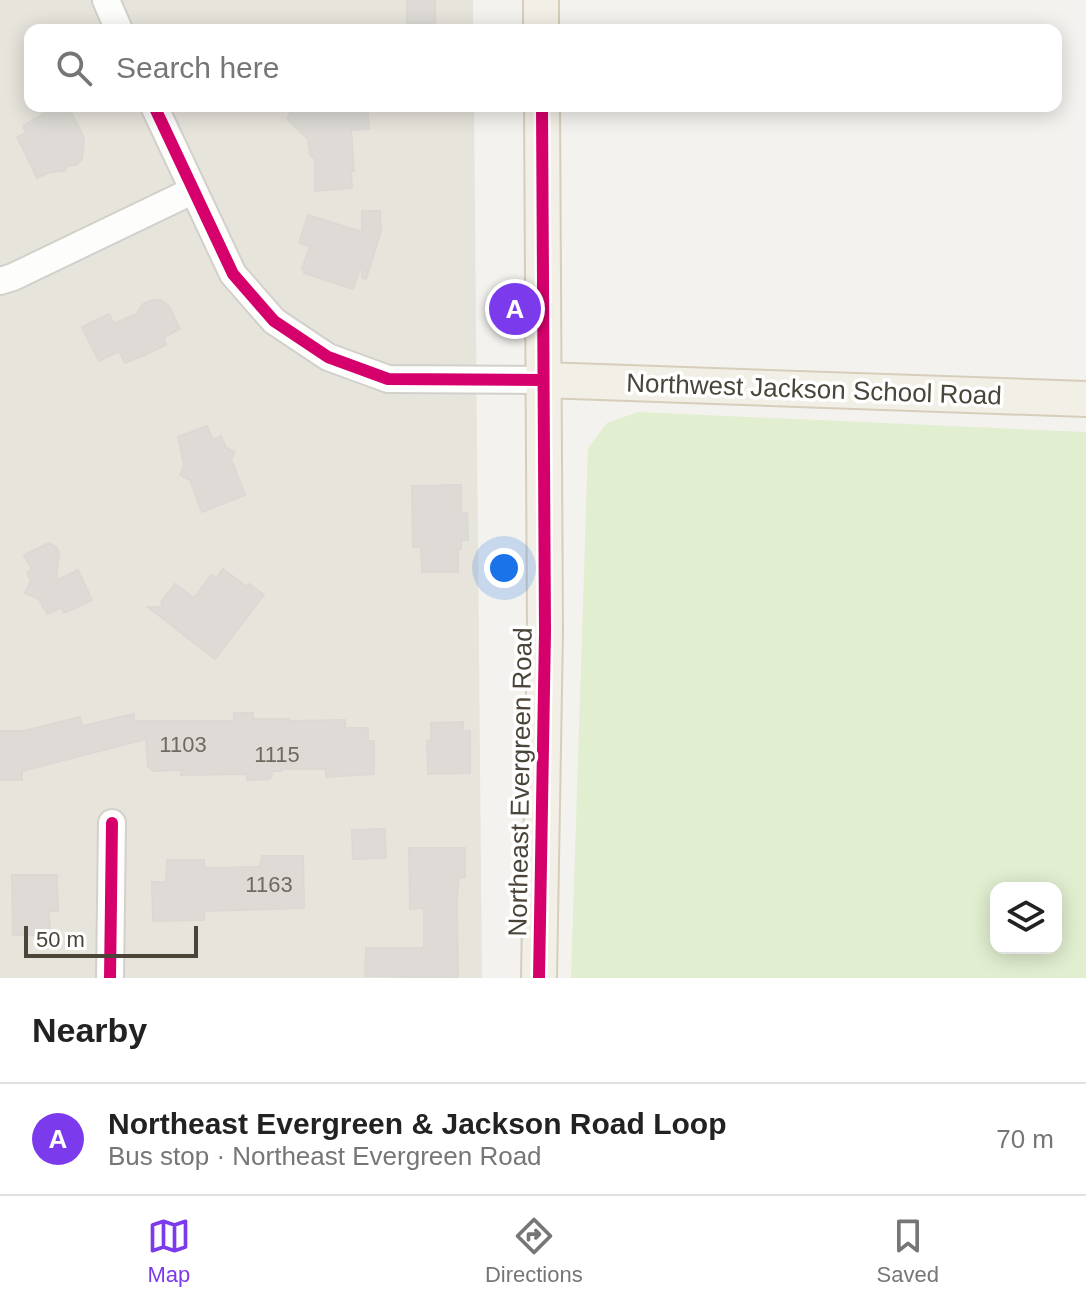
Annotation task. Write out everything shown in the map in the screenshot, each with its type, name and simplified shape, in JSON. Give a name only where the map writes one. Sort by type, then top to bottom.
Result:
[{"type":"main road","points":[[541,0],[541,24]]},
{"type":"main road","name":"Northeast Evergreen Road","points":[[539,978],[545,661],[542,112]]},
{"type":"main road","name":"Northwest Jackson School Road","points":[[543,380],[1086,399]]},
{"type":"street","points":[[106,0],[116,24]]},
{"type":"street","points":[[157,112],[233,274],[274,321],[328,357],[388,379],[543,380]]},
{"type":"street","points":[[0,281],[192,191]]},
{"type":"street","points":[[110,978],[112,823]]},
{"type":"shaded area","points":[[0,0],[473,0],[473,24],[24,24],[24,112],[474,112],[482,978],[0,978]]},
{"type":"green space","points":[[638,412],[1086,432],[1086,978],[571,978],[588,448],[607,423]]},
{"type":"building","points":[[407,0],[435,0],[435,24],[407,24]]},
{"type":"building","points":[[47,112],[71,112],[84,139],[82,159],[76,165],[68,165],[64,171],[50,172],[37,178],[17,137],[26,133],[23,126]]},
{"type":"building","points":[[291,112],[368,112],[369,129],[351,130],[352,188],[315,191],[315,159],[310,155],[308,139],[287,119]]},
{"type":"building","points":[[362,211],[380,211],[381,231],[366,279],[362,278],[362,263],[353,289],[304,273],[302,269],[310,246],[299,243],[308,215],[362,232]]},
{"type":"building","points":[[161,300],[169,306],[180,329],[164,337],[166,345],[125,363],[119,351],[99,361],[82,327],[109,314],[114,324],[136,314],[143,304]]},
{"type":"building","points":[[207,426],[213,440],[221,436],[226,448],[235,452],[231,459],[245,495],[202,512],[190,480],[180,475],[184,466],[178,437]]},
{"type":"building","points":[[461,485],[461,514],[467,513],[468,540],[461,540],[461,549],[458,549],[458,572],[422,572],[421,547],[413,547],[412,486]]},
{"type":"building","points":[[49,543],[59,553],[56,581],[78,570],[92,600],[64,613],[61,607],[47,614],[39,599],[25,593],[31,581],[27,572],[32,570],[24,555]]},
{"type":"building","points":[[223,569],[264,595],[215,659],[148,607],[160,607],[175,584],[194,598],[211,575],[216,578]]},
{"type":"building","points":[[234,713],[253,713],[253,719],[345,720],[345,728],[368,728],[368,741],[374,741],[374,774],[326,777],[326,769],[281,769],[273,771],[270,779],[247,780],[247,774],[181,775],[181,770],[153,771],[148,766],[146,739],[22,771],[22,780],[0,780],[0,731],[24,731],[80,717],[82,726],[134,714],[134,721],[234,721]]},
{"type":"building","points":[[463,722],[463,731],[470,731],[470,773],[428,774],[427,741],[431,740],[431,723]]},
{"type":"building","points":[[385,829],[386,858],[353,859],[352,830]]},
{"type":"building","points":[[409,848],[465,848],[465,877],[459,877],[457,898],[458,978],[365,976],[366,948],[424,948],[424,908],[410,909]]},
{"type":"building","points":[[262,856],[303,856],[304,908],[204,911],[204,920],[153,921],[152,882],[166,882],[167,860],[204,860],[204,868],[260,867]]},
{"type":"building","points":[[12,875],[57,875],[58,911],[49,911],[50,935],[13,935]]},
{"type":"cycle path","points":[[157,112],[233,274],[274,321],[328,357],[388,379],[543,380]]},
{"type":"cycle path","points":[[539,978],[545,632],[542,112]]},
{"type":"cycle path","points":[[110,978],[112,823]]},
{"type":"place","name":"Northeast Evergreen & Jackson Road Loop","points":[[515,309]]}]
